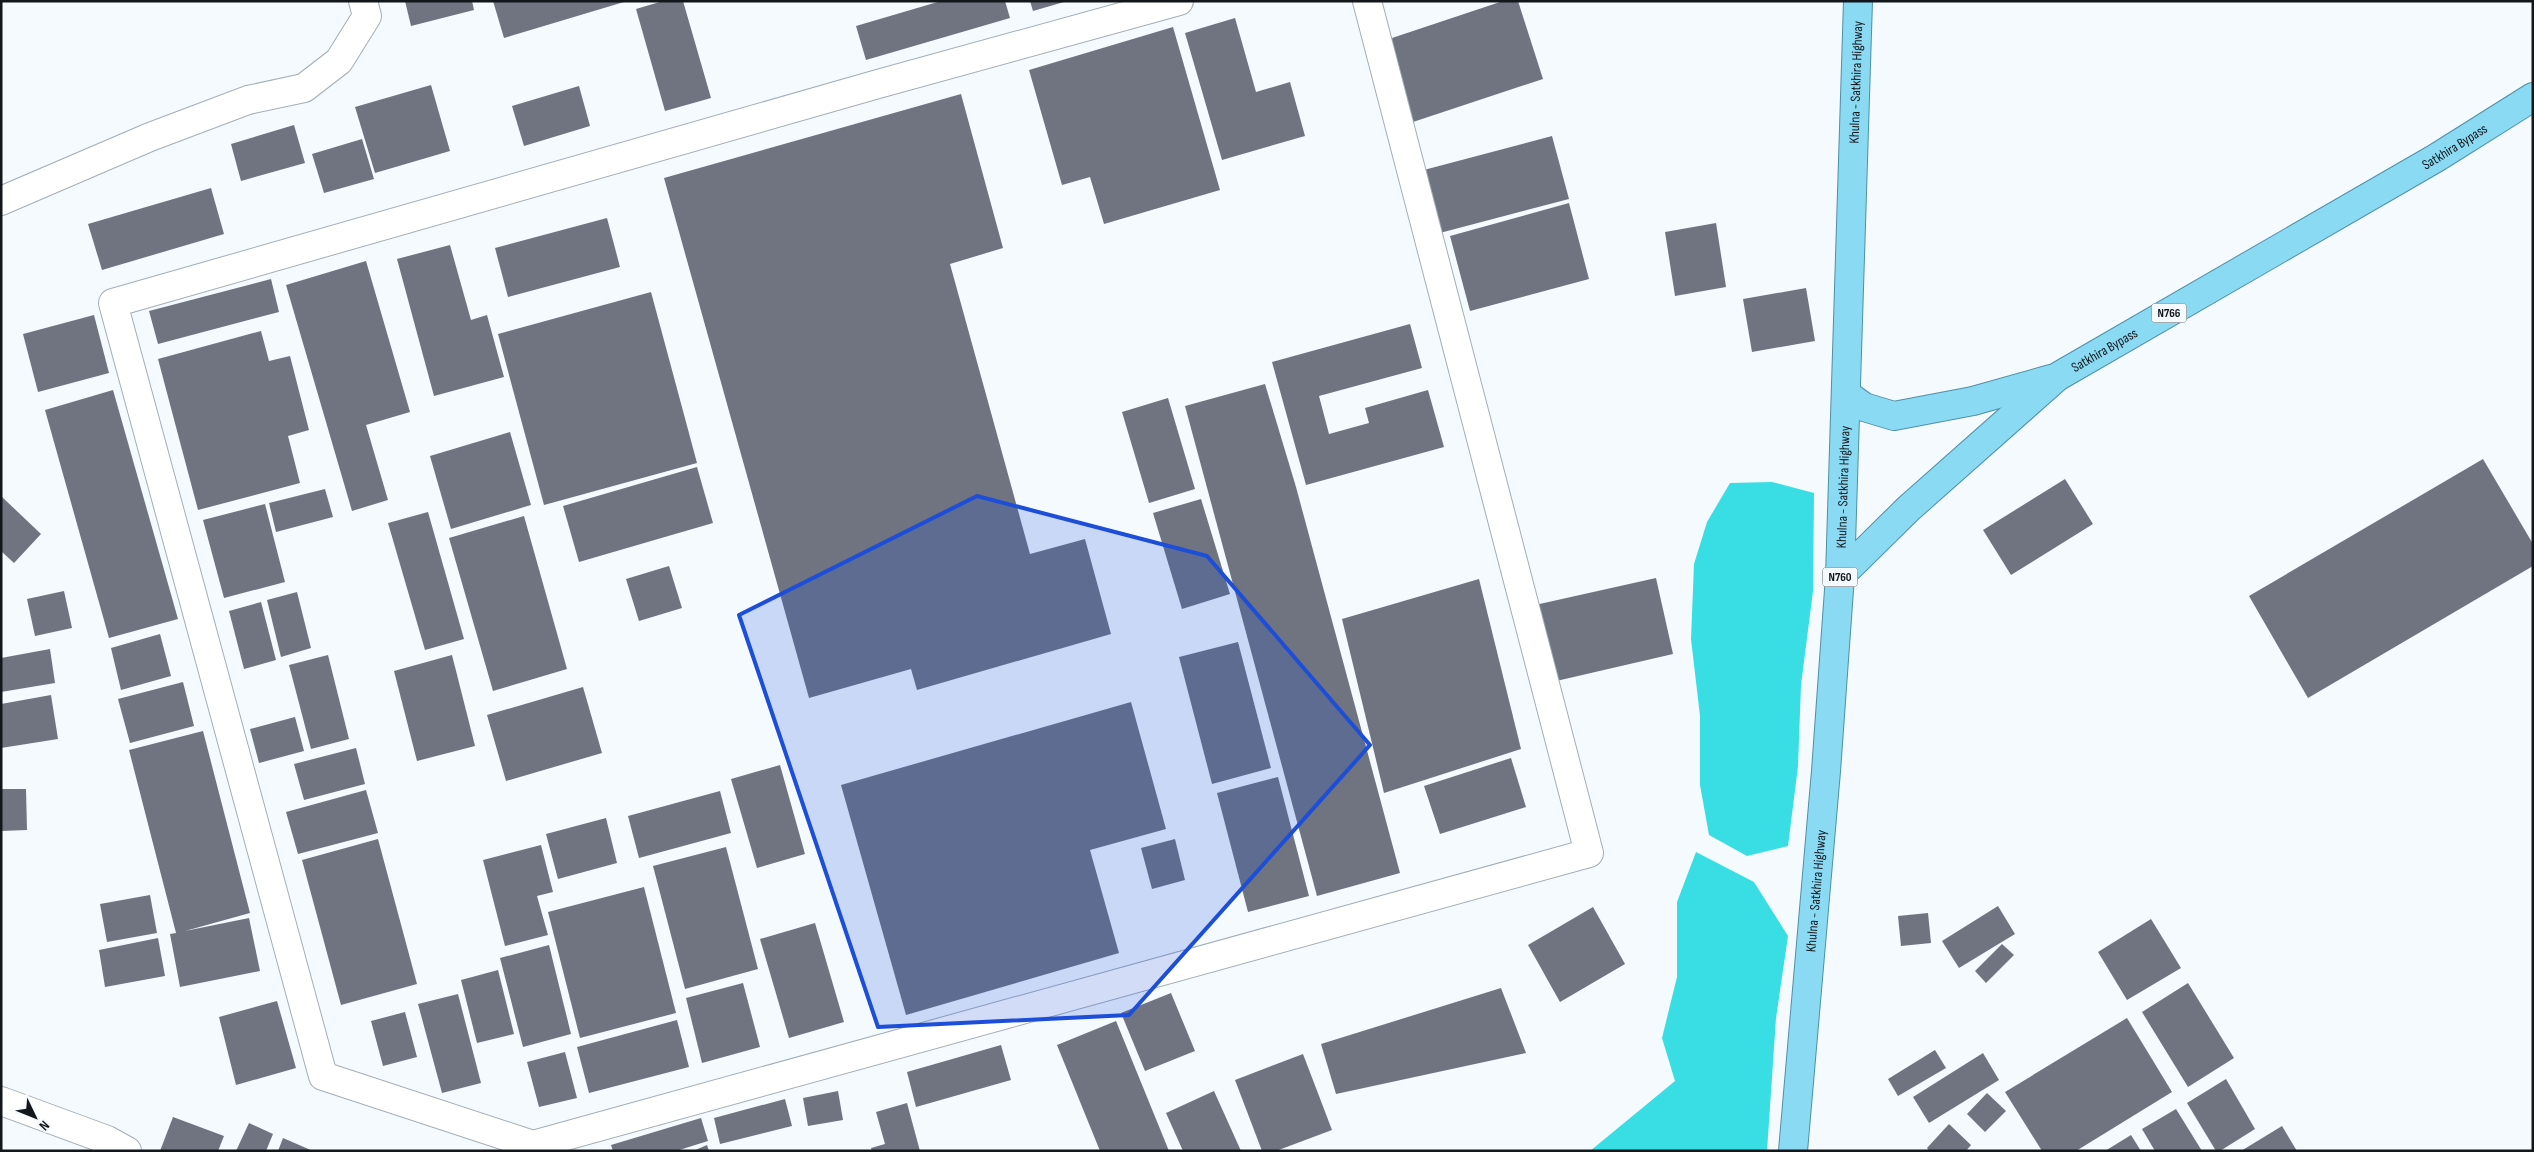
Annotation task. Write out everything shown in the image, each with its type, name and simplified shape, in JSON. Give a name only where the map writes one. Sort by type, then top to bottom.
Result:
[{"type":"highway","name":"Khulna - Satkhira Highway","points":[[1793,1151],[1826,771],[1840,576],[1858,1]]},
{"type":"highway","name":"Satkhira Bypass","points":[[1840,576],[1908,509],[2057,377],[2436,158],[2533,97]]},
{"type":"highway","points":[[1846,394],[1864,407],[1894,416],[1973,402],[2057,377]]},
{"type":"street","points":[[1,201],[150,137],[248,100],[304,88],[339,61],[367,16],[363,1]]},
{"type":"street","points":[[1179,1],[859,89],[114,303],[323,1076],[533,1145],[1590,853],[1367,1]]},
{"type":"street","points":[[1,1101],[107,1140],[126,1151]]},
{"type":"highlighted area","points":[[977,496],[1207,556],[1370,745],[1129,1015],[878,1027],[739,615]]},
{"type":"water","points":[[1772,482],[1814,493],[1813,591],[1801,685],[1798,766],[1788,846],[1747,856],[1709,835],[1700,785],[1700,716],[1691,639],[1694,564],[1707,522],[1730,483]]},
{"type":"water","points":[[1696,852],[1754,882],[1788,936],[1776,1018],[1767,1151],[1590,1151],[1675,1081],[1662,1038],[1677,977],[1677,902]]},
{"type":"building","points":[[405,1],[472,1],[474,10],[411,26]]},
{"type":"building","points":[[493,1],[624,1],[624,2],[504,38]]},
{"type":"building","points":[[663,1],[683,1],[711,98],[665,111],[636,9]]},
{"type":"building","points":[[941,1],[1005,1],[1010,18],[866,60],[856,26]]},
{"type":"building","points":[[1030,1],[1064,1],[1064,2],[1033,11]]},
{"type":"building","points":[[1503,1],[1518,1],[1543,79],[1413,122],[1386,40]]},
{"type":"building","points":[[1235,18],[1256,92],[1290,82],[1305,136],[1222,160],[1185,33]]},
{"type":"building","points":[[1173,27],[1220,190],[1104,224],[1090,177],[1062,185],[1029,70]]},
{"type":"building","points":[[431,85],[450,151],[375,173],[355,107]]},
{"type":"building","points":[[579,86],[590,126],[524,146],[512,106]]},
{"type":"building","points":[[961,94],[1003,248],[950,264],[1030,554],[1085,539],[1111,634],[917,690],[911,669],[809,698],[664,178]]},
{"type":"building","points":[[294,125],[305,163],[241,181],[231,144]]},
{"type":"building","points":[[1552,136],[1569,199],[1436,234],[1420,171]]},
{"type":"building","points":[[362,139],[374,179],[324,193],[312,154]]},
{"type":"building","points":[[211,188],[224,234],[102,270],[88,224]]},
{"type":"building","points":[[1569,203],[1589,279],[1470,311],[1450,236]]},
{"type":"building","points":[[607,218],[620,267],[508,297],[495,248]]},
{"type":"building","points":[[1716,223],[1726,287],[1675,296],[1665,232]]},
{"type":"building","points":[[450,245],[471,320],[487,315],[504,377],[434,396],[397,259]]},
{"type":"building","points":[[366,261],[410,412],[366,425],[388,500],[352,511],[286,285]]},
{"type":"building","points":[[271,279],[279,312],[158,344],[149,311]]},
{"type":"building","points":[[1806,288],[1815,341],[1752,352],[1743,299]]},
{"type":"building","points":[[651,292],[697,463],[544,505],[498,334]]},
{"type":"building","points":[[94,315],[109,373],[38,392],[23,334]]},
{"type":"building","points":[[1410,324],[1422,368],[1319,396],[1329,434],[1369,423],[1365,408],[1428,390],[1444,447],[1306,485],[1272,362]]},
{"type":"building","points":[[261,331],[269,361],[290,356],[309,430],[288,436],[300,483],[198,510],[158,359]]},
{"type":"building","points":[[1265,384],[1296,487],[1400,873],[1317,896],[1185,406]]},
{"type":"building","points":[[113,390],[178,619],[109,638],[45,410]]},
{"type":"building","points":[[1168,398],[1195,489],[1149,503],[1122,412]]},
{"type":"building","points":[[510,432],[531,505],[451,529],[430,456]]},
{"type":"building","points":[[2483,459],[2533,544],[2533,566],[2308,698],[2249,596]]},
{"type":"building","points":[[697,467],[713,523],[579,562],[563,506]]},
{"type":"building","points":[[2065,479],[2093,524],[2011,575],[1983,530]]},
{"type":"building","points":[[325,489],[333,517],[276,532],[269,503]]},
{"type":"building","points":[[1,496],[41,534],[14,563],[1,551]]},
{"type":"building","points":[[1201,499],[1230,594],[1182,609],[1153,513]]},
{"type":"building","points":[[265,504],[285,582],[224,598],[203,520]]},
{"type":"building","points":[[428,512],[464,639],[425,650],[388,523]]},
{"type":"building","points":[[524,516],[567,669],[493,691],[449,538]]},
{"type":"building","points":[[669,566],[682,608],[639,621],[626,579]]},
{"type":"building","points":[[1656,578],[1673,654],[1552,682],[1535,605]]},
{"type":"building","points":[[1479,579],[1521,749],[1384,793],[1342,619]]},
{"type":"building","points":[[64,591],[72,628],[35,636],[27,599]]},
{"type":"building","points":[[297,592],[311,648],[281,657],[267,600]]},
{"type":"building","points":[[261,602],[276,660],[244,669],[229,611]]},
{"type":"building","points":[[160,634],[171,676],[121,690],[111,648]]},
{"type":"building","points":[[1238,642],[1271,768],[1212,784],[1179,657]]},
{"type":"building","points":[[50,649],[55,683],[1,692],[1,658]]},
{"type":"building","points":[[328,655],[349,739],[311,749],[289,665]]},
{"type":"building","points":[[452,655],[475,746],[417,761],[394,671]]},
{"type":"building","points":[[183,682],[194,726],[130,743],[118,699]]},
{"type":"building","points":[[583,687],[602,753],[506,781],[487,715]]},
{"type":"building","points":[[51,695],[58,739],[1,748],[1,704]]},
{"type":"building","points":[[1131,702],[1166,829],[1090,850],[1119,953],[906,1015],[841,785]]},
{"type":"building","points":[[295,717],[304,751],[259,763],[250,729]]},
{"type":"building","points":[[203,731],[250,913],[185,931],[249,918],[260,971],[180,987],[170,934],[176,933],[129,750]]},
{"type":"building","points":[[356,748],[365,784],[304,800],[294,764]]},
{"type":"building","points":[[1511,758],[1526,807],[1440,834],[1424,786]]},
{"type":"building","points":[[780,765],[805,854],[757,868],[731,779]]},
{"type":"building","points":[[1278,777],[1309,896],[1248,912],[1217,793]]},
{"type":"building","points":[[1,789],[26,789],[27,830],[1,831]]},
{"type":"building","points":[[366,790],[378,833],[298,854],[286,812]]},
{"type":"building","points":[[720,791],[731,833],[639,858],[628,816]]},
{"type":"building","points":[[606,818],[617,863],[558,879],[546,834]]},
{"type":"building","points":[[378,839],[417,984],[341,1005],[302,860]]},
{"type":"building","points":[[1175,839],[1185,880],[1152,889],[1141,848]]},
{"type":"building","points":[[541,845],[553,892],[537,896],[548,935],[505,946],[483,860]]},
{"type":"building","points":[[726,847],[758,969],[685,989],[653,866]]},
{"type":"building","points":[[644,887],[676,1013],[580,1038],[548,912]]},
{"type":"building","points":[[150,895],[157,933],[107,942],[100,904]]},
{"type":"building","points":[[1998,906],[2015,934],[1959,968],[1942,941]]},
{"type":"building","points":[[1593,907],[1625,964],[1560,1002],[1528,945]]},
{"type":"building","points":[[1928,913],[1931,943],[1901,946],[1898,916]]},
{"type":"building","points":[[2151,919],[2181,968],[2127,1000],[2098,952]]},
{"type":"building","points":[[815,923],[844,1022],[789,1038],[760,939]]},
{"type":"building","points":[[158,938],[165,976],[105,987],[99,950]]},
{"type":"building","points":[[2002,944],[2014,955],[1986,983],[1975,971]]},
{"type":"building","points":[[549,945],[571,1034],[523,1047],[500,958]]},
{"type":"building","points":[[498,970],[514,1034],[477,1043],[461,980]]},
{"type":"building","points":[[743,983],[760,1047],[702,1063],[686,998]]},
{"type":"building","points":[[2188,983],[2234,1058],[2188,1087],[2142,1012]]},
{"type":"building","points":[[1501,988],[1526,1053],[1336,1094],[1321,1044]]},
{"type":"building","points":[[1171,993],[1195,1051],[1145,1071],[1121,1013]]},
{"type":"building","points":[[458,994],[481,1083],[442,1093],[418,1004]]},
{"type":"building","points":[[277,1001],[296,1068],[236,1085],[219,1017]]},
{"type":"building","points":[[405,1012],[417,1057],[383,1066],[371,1021]]},
{"type":"building","points":[[2127,1018],[2172,1092],[2076,1151],[2042,1151],[2005,1092]]},
{"type":"building","points":[[677,1020],[689,1067],[589,1093],[577,1047]]},
{"type":"building","points":[[1116,1021],[1169,1151],[1100,1151],[1057,1045]]},
{"type":"building","points":[[1001,1045],[1011,1080],[916,1107],[907,1072]]},
{"type":"building","points":[[1935,1050],[1946,1068],[1898,1096],[1888,1079]]},
{"type":"building","points":[[565,1052],[577,1098],[539,1107],[527,1062]]},
{"type":"building","points":[[1983,1053],[1999,1080],[1929,1123],[1913,1097]]},
{"type":"building","points":[[1303,1054],[1332,1130],[1276,1151],[1262,1151],[1235,1080]]},
{"type":"building","points":[[2226,1079],[2255,1129],[2220,1151],[2216,1151],[2187,1103]]},
{"type":"building","points":[[838,1091],[843,1120],[808,1126],[803,1098]]},
{"type":"building","points":[[1214,1091],[1241,1151],[1183,1151],[1166,1113]]},
{"type":"building","points":[[1987,1093],[2006,1111],[1985,1132],[1967,1114]]},
{"type":"building","points":[[785,1099],[792,1126],[720,1144],[714,1118]]},
{"type":"building","points":[[907,1103],[920,1151],[872,1151],[871,1148],[885,1144],[876,1112]]},
{"type":"building","points":[[2176,1109],[2202,1151],[2155,1151],[2142,1129]]},
{"type":"building","points":[[173,1117],[224,1136],[218,1151],[160,1151]]},
{"type":"building","points":[[701,1118],[708,1141],[676,1151],[613,1151],[611,1145]]},
{"type":"building","points":[[249,1123],[273,1134],[266,1151],[236,1151]]},
{"type":"building","points":[[1949,1124],[1971,1145],[1966,1151],[1929,1151],[1927,1148]]},
{"type":"building","points":[[2282,1126],[2297,1151],[2241,1151]]},
{"type":"building","points":[[2131,1135],[2141,1151],[2105,1151]]},
{"type":"building","points":[[283,1138],[313,1151],[278,1151]]},
{"type":"building","points":[[707,1145],[709,1151],[693,1151]]}]
